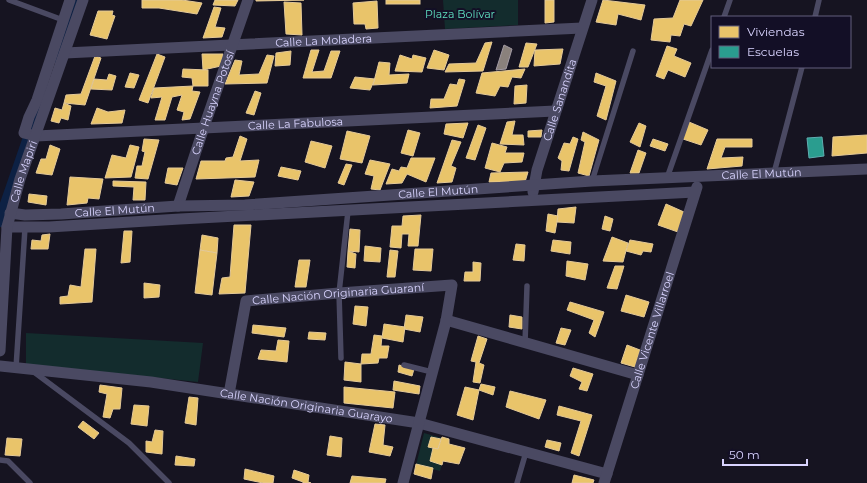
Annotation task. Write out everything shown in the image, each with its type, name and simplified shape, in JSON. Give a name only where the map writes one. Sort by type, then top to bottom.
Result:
[{"type":"street","name":"Calle Mapiri","points":[[36,136],[24,133],[29,117],[37,100],[70,0]]},
{"type":"street","name":"Calle Mapiri","points":[[0,351],[3,245],[10,213],[20,179],[83,0]]},
{"type":"street","name":"Calle Huayna Potosí","points":[[178,206],[248,0]]},
{"type":"street","name":"Calle Sanandita","points":[[531,200],[537,170],[592,0]]},
{"type":"street","name":"Calle La Moladera","points":[[65,53],[582,28]]},
{"type":"street","name":"Calle La Fabulosa","points":[[36,136],[556,111]]},
{"type":"street","name":"Calle El Mutún","points":[[10,213],[26,215],[61,214],[178,206],[245,204],[592,181],[867,169]]},
{"type":"street","name":"Calle Vicente Villarroel","points":[[605,478],[700,177]]},
{"type":"street","name":"Calle El Mutún","points":[[7,226],[25,228],[180,218],[348,211],[695,192]]},
{"type":"street","name":"Calle Nación Originaria Guaraní","points":[[229,394],[246,301],[452,285],[446,320]]},
{"type":"street","points":[[403,483],[446,320],[638,375]]},
{"type":"street","name":"Calle Nación Originaria Guarayo","points":[[0,366],[151,382],[419,423],[526,452],[605,478]]},
{"type":"lane","points":[[9,0],[63,20]]},
{"type":"lane","points":[[724,16],[730,0]]},
{"type":"lane","points":[[815,16],[819,0]]},
{"type":"lane","points":[[592,181],[633,51]]},
{"type":"lane","points":[[667,178],[711,53]]},
{"type":"lane","points":[[774,174],[802,68]]},
{"type":"lane","points":[[341,358],[339,293],[348,211]]},
{"type":"lane","points":[[16,368],[25,228]]},
{"type":"lane","points":[[525,342],[527,286]]},
{"type":"lane","points":[[404,365],[432,372]]},
{"type":"lane","points":[[30,369],[129,443],[169,483]]},
{"type":"lane","points":[[517,483],[526,452]]},
{"type":"lane","points":[[0,460],[8,461],[30,483]]},
{"type":"green space","name":"Plaza Bolívar","points":[[443,0],[518,0],[518,25],[445,29]]},
{"type":"green space","points":[[26,333],[203,343],[198,382],[26,364]]},
{"type":"green space","points":[[424,433],[449,440],[440,471],[416,465]]},
{"type":"building: Viviendas","points":[[142,0],[182,0],[202,3],[197,14],[159,8],[142,8]]},
{"type":"building: Viviendas","points":[[215,0],[238,0],[235,6],[213,5]]},
{"type":"building: Viviendas","points":[[256,0],[304,0],[256,1]]},
{"type":"building: Viviendas","points":[[386,0],[420,0],[420,4],[386,4]]},
{"type":"building: Viviendas","points":[[545,0],[554,0],[554,22],[545,23]]},
{"type":"building: Viviendas","points":[[603,0],[645,5],[641,20],[618,14],[616,25],[596,22]]},
{"type":"building: Viviendas","points":[[680,0],[703,0],[691,26],[684,24],[680,36],[671,35],[670,42],[651,40],[654,19],[673,18]]},
{"type":"building: Viviendas","points":[[377,1],[378,28],[366,29],[365,24],[354,24],[353,3]]},
{"type":"building: Viviendas","points":[[284,2],[301,3],[302,35],[286,34]]},
{"type":"building: Viviendas","points":[[214,7],[221,8],[215,27],[225,28],[222,37],[203,38]]},
{"type":"building: Viviendas","points":[[98,11],[113,11],[112,15],[115,16],[107,39],[90,35]]},
{"type":"building: Viviendas","points":[[492,42],[483,71],[445,72],[449,64],[476,63],[485,43]]},
{"type":"building: Viviendas","points":[[526,43],[537,44],[528,67],[519,67]]},
{"type":"building: Viviendas","points":[[667,46],[677,49],[674,56],[691,63],[685,77],[668,70],[664,79],[656,76]]},
{"type":"building: Viviendas","points":[[563,49],[560,64],[534,66],[535,50]]},
{"type":"building: Viviendas","points":[[311,50],[319,50],[312,72],[324,71],[331,51],[340,51],[331,78],[303,78]]},
{"type":"building: Viviendas","points":[[434,50],[449,55],[444,70],[427,68]]},
{"type":"building: Viviendas","points":[[291,51],[290,65],[275,66],[276,53]]},
{"type":"building: Viviendas","points":[[157,54],[165,57],[148,103],[139,100]]},
{"type":"building: Viviendas","points":[[202,54],[223,54],[221,66],[203,70]]},
{"type":"building: Viviendas","points":[[267,55],[274,56],[267,83],[225,84],[235,60],[242,61],[239,75],[259,74]]},
{"type":"building: Viviendas","points":[[400,55],[412,59],[413,55],[426,58],[422,72],[395,71]]},
{"type":"building: Viviendas","points":[[95,56],[101,58],[85,105],[64,103],[66,95],[81,94]]},
{"type":"building: Viviendas","points":[[379,62],[390,63],[389,75],[409,74],[407,83],[373,85]]},
{"type":"building: Viviendas","points":[[183,69],[208,70],[208,86],[193,86],[192,78],[182,77]]},
{"type":"building: Viviendas","points":[[525,69],[521,78],[512,77],[508,87],[500,86],[495,96],[476,93],[482,73]]},
{"type":"building: Viviendas","points":[[130,73],[139,75],[134,88],[125,87]]},
{"type":"building: Viviendas","points":[[596,73],[616,81],[606,120],[597,116],[606,86],[594,82]]},
{"type":"building: Viviendas","points":[[109,74],[116,76],[112,90],[91,89],[94,79],[107,80]]},
{"type":"building: Viviendas","points":[[355,77],[375,79],[370,90],[350,88]]},
{"type":"building: Viviendas","points":[[459,79],[465,80],[457,106],[430,108],[431,99],[444,99],[450,84],[457,85]]},
{"type":"building: Viviendas","points":[[527,85],[526,103],[514,104],[515,86]]},
{"type":"building: Viviendas","points":[[193,86],[192,91],[200,92],[190,119],[182,120],[184,112],[177,110],[182,95],[172,97],[165,120],[155,120],[162,97],[151,98],[154,88]]},
{"type":"building: Viviendas","points":[[255,91],[261,93],[254,115],[246,113]]},
{"type":"building: Viviendas","points":[[64,103],[71,106],[68,120],[61,118],[59,123],[51,121],[55,108],[62,110]]},
{"type":"building: Viviendas","points":[[97,108],[108,112],[125,110],[122,123],[91,124]]},
{"type":"building: Viviendas","points":[[515,121],[512,135],[523,135],[524,145],[500,144],[507,122]]},
{"type":"building: Viviendas","points":[[689,122],[708,130],[701,145],[683,139]]},
{"type":"building: Viviendas","points":[[468,123],[463,138],[444,134],[446,124]]},
{"type":"building: Viviendas","points":[[639,123],[646,126],[640,147],[630,142]]},
{"type":"building: Viviendas","points":[[478,125],[486,128],[475,160],[466,158]]},
{"type":"building: Viviendas","points":[[408,130],[420,133],[413,156],[401,153]]},
{"type":"building: Viviendas","points":[[542,130],[541,137],[528,137],[528,131]]},
{"type":"building: Viviendas","points":[[347,131],[370,136],[362,163],[340,159]]},
{"type":"building: Viviendas","points":[[583,132],[599,140],[589,176],[578,173],[585,142],[581,140]]},
{"type":"building: Viviendas","points":[[867,135],[867,153],[832,156],[833,137]]},
{"type":"building: Viviendas","points":[[240,136],[247,139],[240,161],[259,160],[255,177],[196,179],[201,161],[225,161],[226,158],[233,157]]},
{"type":"building: Viviendas","points":[[573,137],[578,139],[569,171],[561,170],[562,161],[558,158],[564,143],[570,144]]},
{"type":"building: Viviendas","points":[[144,139],[159,140],[148,179],[135,178],[137,166],[142,166],[145,152],[142,151]]},
{"type":"building: Viviendas","points":[[653,139],[668,144],[665,151],[650,146]]},
{"type":"building: Viviendas","points":[[717,139],[752,139],[752,147],[725,147],[721,158],[743,157],[742,166],[707,169]]},
{"type":"building: Viviendas","points":[[452,140],[461,142],[451,166],[456,168],[452,182],[437,183]]},
{"type":"building: Viviendas","points":[[311,141],[332,146],[325,168],[305,162]]},
{"type":"building: Viviendas","points":[[492,143],[507,147],[505,153],[524,153],[522,162],[504,163],[500,172],[485,168]]},
{"type":"building: Viviendas","points":[[50,145],[60,149],[52,175],[36,173],[41,159],[46,159]]},
{"type":"building: Viviendas","points":[[130,145],[139,147],[131,177],[105,178],[112,155],[126,158]]},
{"type":"building: Viviendas","points":[[638,150],[646,153],[639,173],[630,173]]},
{"type":"building: Viviendas","points":[[411,158],[435,158],[426,182],[407,174],[402,183],[386,184],[392,169],[399,171],[401,167],[407,168]]},
{"type":"building: Viviendas","points":[[370,160],[390,164],[380,190],[371,189],[374,176],[365,174]]},
{"type":"building: Viviendas","points":[[346,164],[352,165],[344,185],[338,183]]},
{"type":"building: Viviendas","points":[[281,167],[301,171],[298,180],[278,176]]},
{"type":"building: Viviendas","points":[[168,168],[183,168],[177,185],[165,183]]},
{"type":"building: Viviendas","points":[[528,172],[525,182],[489,182],[491,173]]},
{"type":"building: Viviendas","points":[[70,177],[103,179],[99,199],[88,198],[87,203],[67,205]]},
{"type":"building: Viviendas","points":[[235,180],[254,182],[249,196],[231,197]]},
{"type":"building: Viviendas","points":[[113,181],[146,182],[145,200],[133,200],[134,187],[113,186]]},
{"type":"building: Viviendas","points":[[29,194],[47,196],[46,205],[28,202]]},
{"type":"building: Viviendas","points":[[666,204],[684,212],[678,232],[658,225]]},
{"type":"building: Viviendas","points":[[576,207],[574,223],[557,222],[558,209]]},
{"type":"building: Viviendas","points":[[548,214],[558,216],[555,233],[546,231]]},
{"type":"building: Viviendas","points":[[421,215],[418,246],[408,246],[409,234],[402,234],[401,248],[390,247],[392,226],[402,226],[403,216]]},
{"type":"building: Viviendas","points":[[605,216],[613,219],[610,231],[602,229]]},
{"type":"building: Viviendas","points":[[234,225],[251,225],[245,293],[219,294],[222,278],[230,277]]},
{"type":"building: Viviendas","points":[[350,229],[360,230],[359,252],[348,251]]},
{"type":"building: Viviendas","points":[[124,231],[132,231],[130,262],[121,263]]},
{"type":"building: Viviendas","points":[[50,234],[48,249],[31,249],[32,240],[41,241],[42,235]]},
{"type":"building: Viviendas","points":[[202,235],[218,238],[217,253],[200,250]]},
{"type":"building: Viviendas","points":[[612,237],[628,243],[623,262],[603,261]]},
{"type":"building: Viviendas","points":[[553,240],[571,242],[570,254],[551,251]]},
{"type":"building: Viviendas","points":[[630,240],[653,244],[651,252],[643,251],[641,255],[626,251]]},
{"type":"building: Viviendas","points":[[516,244],[525,245],[524,261],[513,260]]},
{"type":"building: Viviendas","points":[[365,246],[381,248],[380,262],[364,261]]},
{"type":"building: Viviendas","points":[[85,249],[96,249],[92,302],[60,304],[60,297],[68,296],[70,285],[81,287]]},
{"type":"building: Viviendas","points":[[415,249],[433,249],[431,271],[413,270]]},
{"type":"building: Viviendas","points":[[200,250],[217,253],[212,295],[195,293]]},
{"type":"building: Viviendas","points":[[390,250],[398,251],[395,277],[387,277]]},
{"type":"building: Viviendas","points":[[348,251],[356,254],[355,268],[347,267]]},
{"type":"building: Viviendas","points":[[299,260],[310,260],[306,287],[295,287]]},
{"type":"building: Viviendas","points":[[567,261],[588,264],[585,280],[566,276]]},
{"type":"building: Viviendas","points":[[473,262],[481,263],[480,281],[464,281],[465,272],[473,272]]},
{"type":"building: Viviendas","points":[[615,266],[624,266],[617,289],[607,288]]},
{"type":"building: Viviendas","points":[[144,283],[160,285],[159,297],[144,298]]},
{"type":"building: Viviendas","points":[[626,295],[649,302],[644,317],[621,311]]},
{"type":"building: Viviendas","points":[[570,302],[604,312],[595,337],[589,333],[594,320],[567,310]]},
{"type":"building: Viviendas","points":[[355,306],[368,307],[366,326],[353,324]]},
{"type":"building: Viviendas","points":[[406,315],[423,317],[420,332],[404,329]]},
{"type":"building: Viviendas","points":[[510,315],[522,317],[522,329],[509,327]]},
{"type":"building: Viviendas","points":[[384,324],[405,327],[403,342],[382,338]]},
{"type":"building: Viviendas","points":[[253,325],[286,328],[284,337],[252,333]]},
{"type":"building: Viviendas","points":[[561,328],[571,330],[565,345],[556,343]]},
{"type":"building: Viviendas","points":[[309,332],[326,333],[325,340],[308,339]]},
{"type":"building: Viviendas","points":[[374,335],[382,336],[381,346],[389,346],[387,358],[379,358],[378,363],[361,364],[362,354],[371,354]]},
{"type":"building: Viviendas","points":[[478,336],[487,339],[479,363],[484,365],[480,383],[473,382],[476,362],[471,361]]},
{"type":"building: Viviendas","points":[[278,340],[289,341],[287,362],[258,359],[261,350],[276,351]]},
{"type":"building: Viviendas","points":[[627,345],[640,350],[635,367],[621,363]]},
{"type":"building: Viviendas","points":[[345,362],[361,364],[361,382],[344,380]]},
{"type":"building: Viviendas","points":[[399,365],[414,369],[412,376],[398,372]]},
{"type":"building: Viviendas","points":[[573,368],[593,374],[587,391],[579,389],[582,382],[570,376]]},
{"type":"building: Viviendas","points":[[394,381],[420,386],[419,394],[393,390]]},
{"type":"building: Viviendas","points":[[481,384],[495,387],[493,395],[479,390]]},
{"type":"building: Viviendas","points":[[100,385],[122,388],[120,409],[113,409],[110,418],[103,417],[107,394],[99,392]]},
{"type":"building: Viviendas","points":[[344,387],[395,392],[393,408],[344,403]]},
{"type":"building: Viviendas","points":[[465,387],[479,390],[473,420],[457,415]]},
{"type":"building: Viviendas","points":[[510,391],[546,400],[539,419],[506,407]]},
{"type":"building: Viviendas","points":[[189,397],[198,398],[196,425],[185,423]]},
{"type":"building: Viviendas","points":[[134,405],[149,406],[147,426],[131,424]]},
{"type":"building: Viviendas","points":[[559,406],[592,415],[579,456],[571,453],[581,421],[557,415]]},
{"type":"building: Viviendas","points":[[83,421],[99,433],[94,439],[78,427]]},
{"type":"building: Viviendas","points":[[375,424],[385,425],[383,445],[393,447],[390,456],[369,452]]},
{"type":"building: Viviendas","points":[[155,430],[163,431],[162,454],[146,452],[146,441],[152,442]]},
{"type":"building: Viviendas","points":[[330,436],[342,438],[341,457],[327,455]]},
{"type":"building: Viviendas","points":[[431,437],[441,439],[438,449],[428,447]]},
{"type":"building: Viviendas","points":[[442,437],[449,439],[449,444],[465,448],[459,464],[443,461],[442,465],[430,461],[433,448],[438,449]]},
{"type":"building: Viviendas","points":[[7,438],[22,439],[20,456],[5,455]]},
{"type":"building: Viviendas","points":[[547,440],[561,443],[559,451],[545,447]]},
{"type":"building: Viviendas","points":[[176,456],[195,459],[194,466],[175,465]]},
{"type":"building: Viviendas","points":[[416,464],[433,468],[431,479],[414,474]]},
{"type":"building: Viviendas","points":[[245,469],[274,476],[273,483],[263,483],[244,479]]},
{"type":"building: Viviendas","points":[[294,470],[309,475],[308,482],[311,483],[303,483],[292,478]]},
{"type":"building: Viviendas","points":[[574,475],[594,480],[593,483],[572,483]]},
{"type":"building: Viviendas","points":[[352,476],[386,479],[385,483],[350,483]]},
{"type":"building: Escuelas","points":[[822,137],[824,156],[809,158],[807,138]]},
{"type":"building: Industria","points":[[504,45],[512,49],[506,69],[496,70]]},
{"type":"waterway","points":[[57,57],[77,0]]},
{"type":"waterway","points":[[0,221],[43,97]]}]
